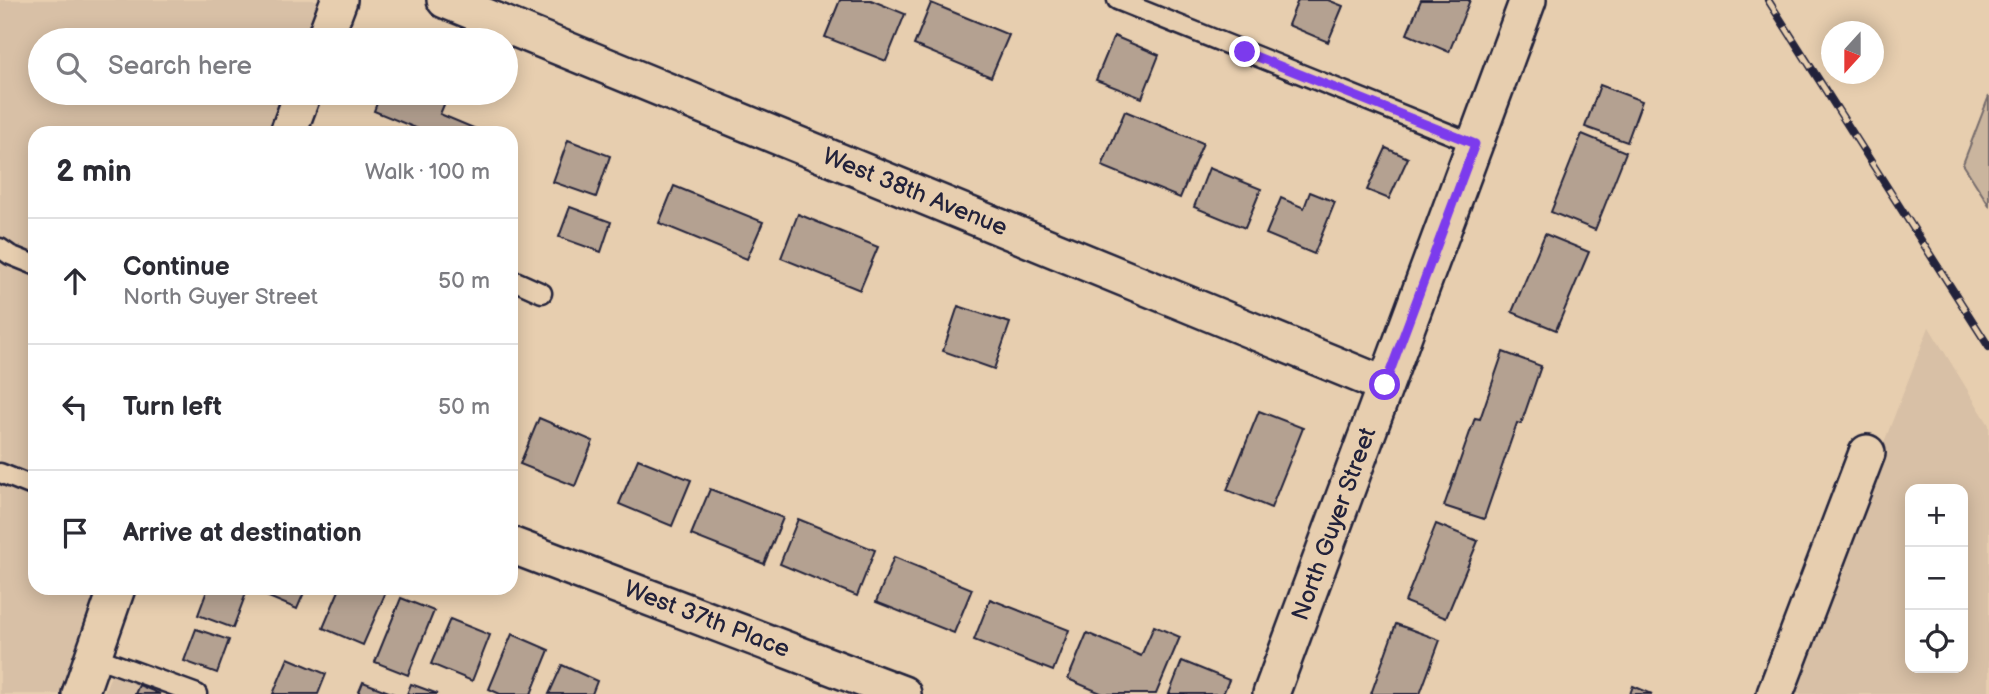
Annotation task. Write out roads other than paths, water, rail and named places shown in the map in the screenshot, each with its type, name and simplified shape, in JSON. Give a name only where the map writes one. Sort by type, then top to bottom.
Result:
[{"type":"street","points":[[328,28],[339,0]]},
{"type":"street","name":"West 38th Avenue","points":[[445,0],[513,28]]},
{"type":"street","name":"North Guyer Street","points":[[1271,694],[1528,0]]},
{"type":"street","name":"West 38th Avenue","points":[[518,30],[1385,385]]},
{"type":"street","points":[[291,126],[298,105]]},
{"type":"street","points":[[1775,694],[1867,453]]},
{"type":"street","name":"West 37th Place","points":[[518,548],[903,694]]},
{"type":"street","points":[[80,694],[115,595]]},
{"type":"lane","points":[[1117,0],[1475,144]]},
{"type":"lane","points":[[0,248],[10,256],[28,262]]},
{"type":"lane","points":[[518,282],[542,293]]},
{"type":"lane","points":[[0,473],[28,484]]},
{"type":"lane","points":[[93,656],[197,694]]},
{"type":"railway","points":[[1768,0],[1989,347]]}]
